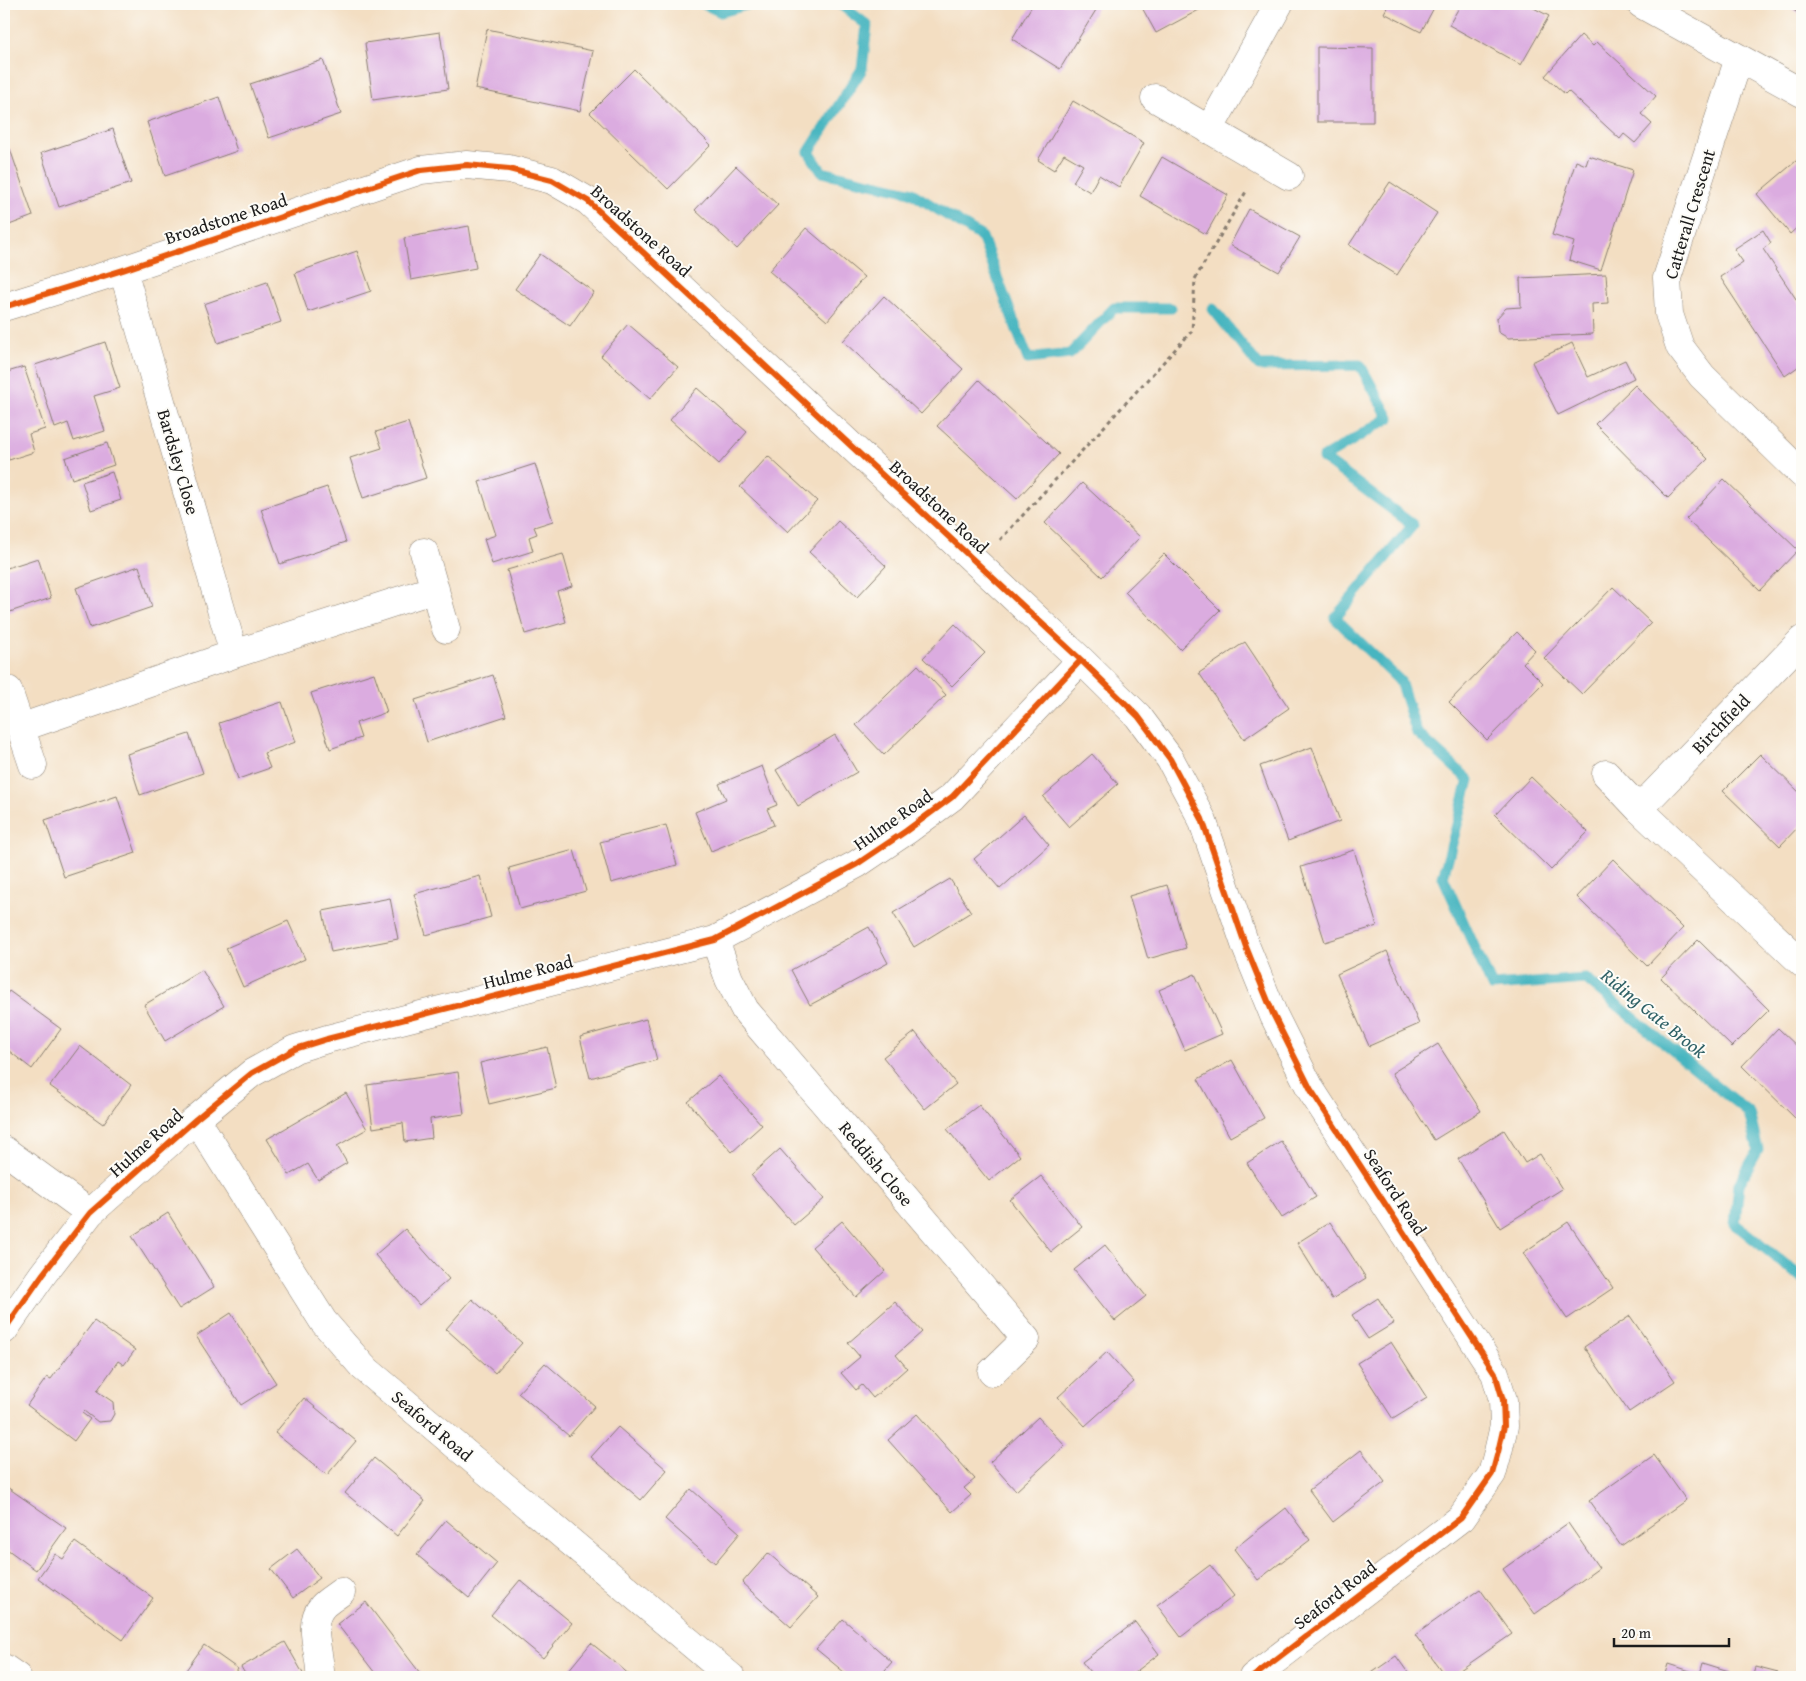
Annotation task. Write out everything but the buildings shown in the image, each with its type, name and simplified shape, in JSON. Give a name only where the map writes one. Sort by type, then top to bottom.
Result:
[{"type":"street","points":[[1209,130],[1279,4]]},
{"type":"street","points":[[1641,4],[1802,93]]},
{"type":"street","name":"Catterall Crescent","points":[[1739,58],[1667,278],[1669,314],[1680,347],[1702,376],[1802,474]]},
{"type":"street","points":[[1155,98],[1289,176]]},
{"type":"street","name":"Broadstone Road","points":[[4,307],[123,270],[421,170],[467,165],[510,169],[552,180],[588,201],[1081,660]]},
{"type":"street","name":"Bardsley Close","points":[[123,270],[234,654]]},
{"type":"street","points":[[424,552],[446,629]]},
{"type":"street","points":[[20,728],[234,654],[435,589]]},
{"type":"street","name":"Birchfield","points":[[1639,809],[1802,640]]},
{"type":"street","name":"Hulme Road","points":[[4,1330],[43,1274],[90,1213],[196,1119],[252,1073],[295,1049],[336,1036],[715,940],[857,864],[906,831],[952,796],[1081,660]]},
{"type":"street","name":"Seaford Road","points":[[1081,660],[1138,716],[1170,759],[1202,819],[1249,955],[1274,1016],[1311,1090],[1495,1374],[1503,1400],[1504,1426],[1492,1474],[1461,1518],[1253,1677]]},
{"type":"street","points":[[8,690],[32,765]]},
{"type":"street","points":[[1606,774],[1639,809],[1802,963]]},
{"type":"street","name":"Reddish Close","points":[[715,940],[730,979],[745,1010],[1026,1339],[992,1372]]},
{"type":"street","name":"Seaford Road","points":[[196,1119],[323,1321],[363,1367],[731,1677]]},
{"type":"street","points":[[4,1150],[90,1213]]},
{"type":"street","points":[[320,1677],[321,1668],[314,1627],[316,1617],[322,1607],[341,1592]]},
{"type":"street","points":[[4,1668],[17,1677]]},
{"type":"path","points":[[978,564],[1192,331],[1196,279],[1263,161]]},
{"type":"waterway","name":"Riding Gate Brook","points":[[704,4],[721,12],[750,4]]},
{"type":"waterway","name":"Riding Gate Brook","points":[[840,4],[867,25],[862,69],[809,152],[822,172],[910,192],[982,237],[1028,359],[1070,354],[1114,308],[1171,308]]},
{"type":"waterway","name":"Riding Gate Brook","points":[[1213,309],[1259,366],[1360,365],[1389,418],[1323,458],[1413,525],[1335,618],[1400,681],[1417,733],[1469,780],[1443,877],[1492,986],[1586,979],[1749,1113],[1758,1150],[1739,1184],[1735,1224],[1802,1278]]},
{"type":"cycle path","points":[[4,307],[123,270],[421,170],[467,165],[509,169],[552,180],[588,201],[1081,660],[1138,716],[1170,759],[1202,819],[1246,947],[1274,1016],[1311,1090],[1495,1373],[1503,1400],[1504,1426],[1492,1474],[1461,1518],[1253,1677]]},
{"type":"cycle path","points":[[4,1330],[43,1274],[90,1213],[196,1119],[252,1073],[295,1049],[327,1039],[715,940],[857,864],[952,797],[1081,660]]}]
